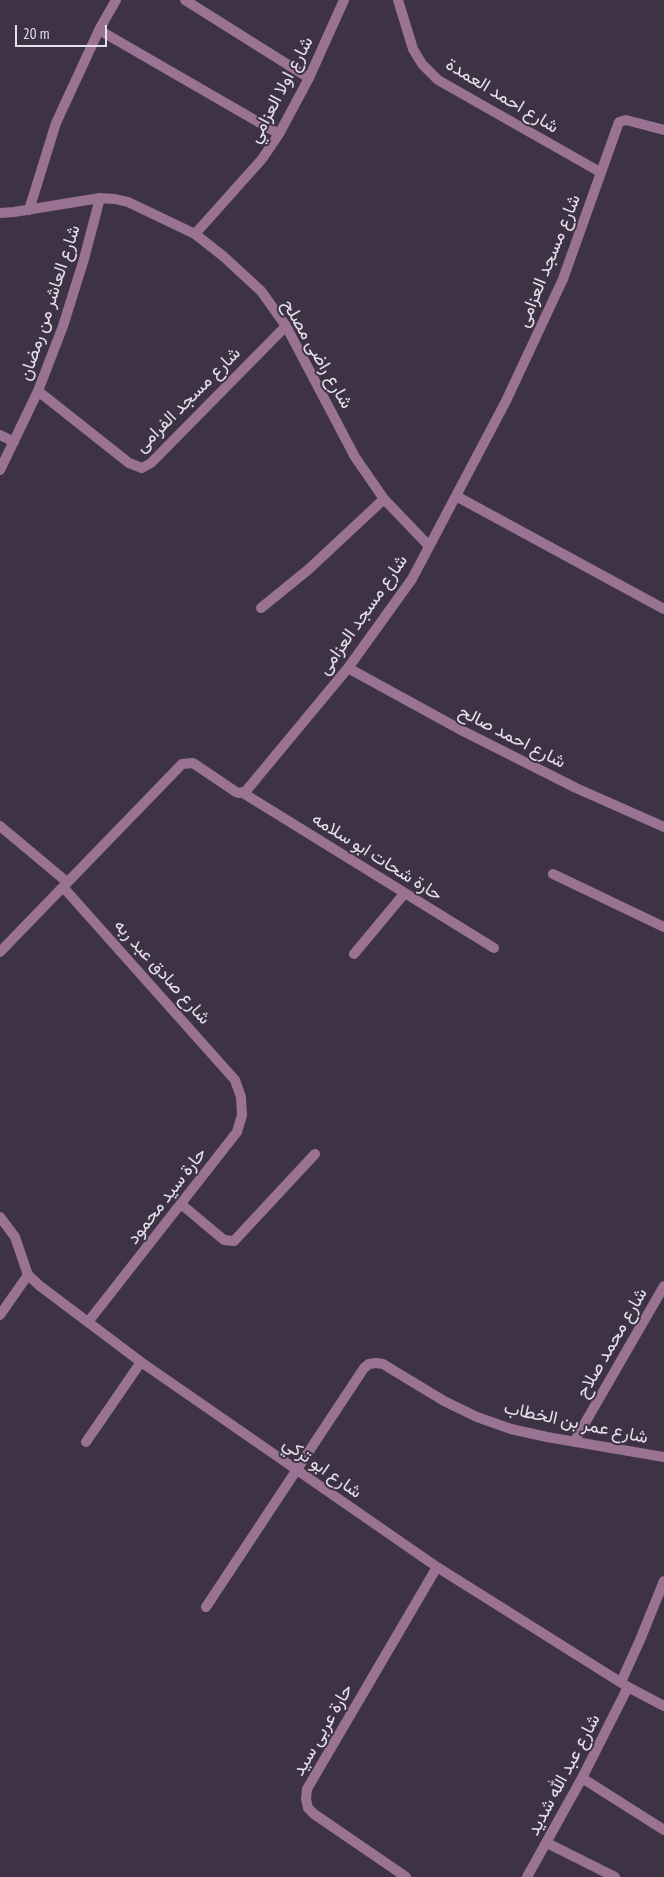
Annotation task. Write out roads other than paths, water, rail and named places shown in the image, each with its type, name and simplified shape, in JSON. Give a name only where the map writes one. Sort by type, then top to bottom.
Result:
[{"type":"street","points":[[29,210],[56,123],[99,30],[116,0]]},
{"type":"street","points":[[185,0],[309,78]]},
{"type":"street","name":"شارع اولا العزامي","points":[[195,234],[262,159],[279,134],[309,78],[344,0]]},
{"type":"street","name":"شارع احمد العمدة","points":[[398,0],[413,49],[422,64],[438,80],[600,172]]},
{"type":"street","points":[[99,30],[279,134]]},
{"type":"street","name":"شارع مسجد العزامى","points":[[243,793],[348,668],[412,579],[506,401],[563,279],[618,124],[621,120],[626,120],[664,130]]},
{"type":"street","name":"شارع راضى مصلح","points":[[0,212],[29,210],[100,198],[128,202],[195,234],[223,256],[261,291],[286,326],[355,457],[384,500],[429,546]]},
{"type":"street","name":"شارع العاشر من رمضان","points":[[0,470],[38,392],[63,326],[84,259],[100,198]]},
{"type":"street","name":"شارع مسجد الفرامى","points":[[38,392],[129,464],[142,468],[151,463],[286,326]]},
{"type":"street","points":[[0,435],[14,442]]},
{"type":"street","points":[[456,496],[664,610]]},
{"type":"street","points":[[261,608],[309,568],[384,500]]},
{"type":"street","name":"شارع احمد صالح","points":[[348,668],[489,744],[576,788],[664,827]]},
{"type":"street","points":[[0,952],[182,764],[193,763],[236,792],[243,793]]},
{"type":"street","name":"حارة شحات ابو سلامه","points":[[243,793],[494,948]]},
{"type":"street","points":[[0,826],[66,885]]},
{"type":"street","points":[[553,874],[664,927]]},
{"type":"street","name":"شارع صادق عبد ربه","points":[[66,885],[235,1080]]},
{"type":"street","points":[[354,954],[404,894]]},
{"type":"street","name":"حارة سيد محمود","points":[[88,1322],[237,1132],[242,1115],[242,1097],[235,1080]]},
{"type":"street","points":[[181,1204],[224,1240],[234,1240],[315,1154]]},
{"type":"street","points":[[0,1217],[15,1237],[28,1275],[0,1315]]},
{"type":"street","name":"شارع ابو تركي","points":[[28,1275],[141,1362],[437,1567],[624,1684],[664,1706]]},
{"type":"street","name":"شارع محمد صلاح","points":[[574,1442],[664,1286]]},
{"type":"street","points":[[86,1442],[141,1362]]},
{"type":"street","name":"شارع عمر بن الخطاب","points":[[206,1607],[364,1368],[369,1364],[383,1364],[444,1401],[477,1417],[511,1429],[664,1457]]},
{"type":"street","name":"حارة عربى سيد","points":[[406,1877],[314,1814],[308,1808],[306,1799],[307,1789],[437,1567]]},
{"type":"street","name":"شارع عبد الله شديد","points":[[527,1877],[582,1778],[624,1684],[664,1581]]},
{"type":"street","points":[[582,1778],[664,1830]]},
{"type":"street","points":[[547,1843],[614,1877]]}]
